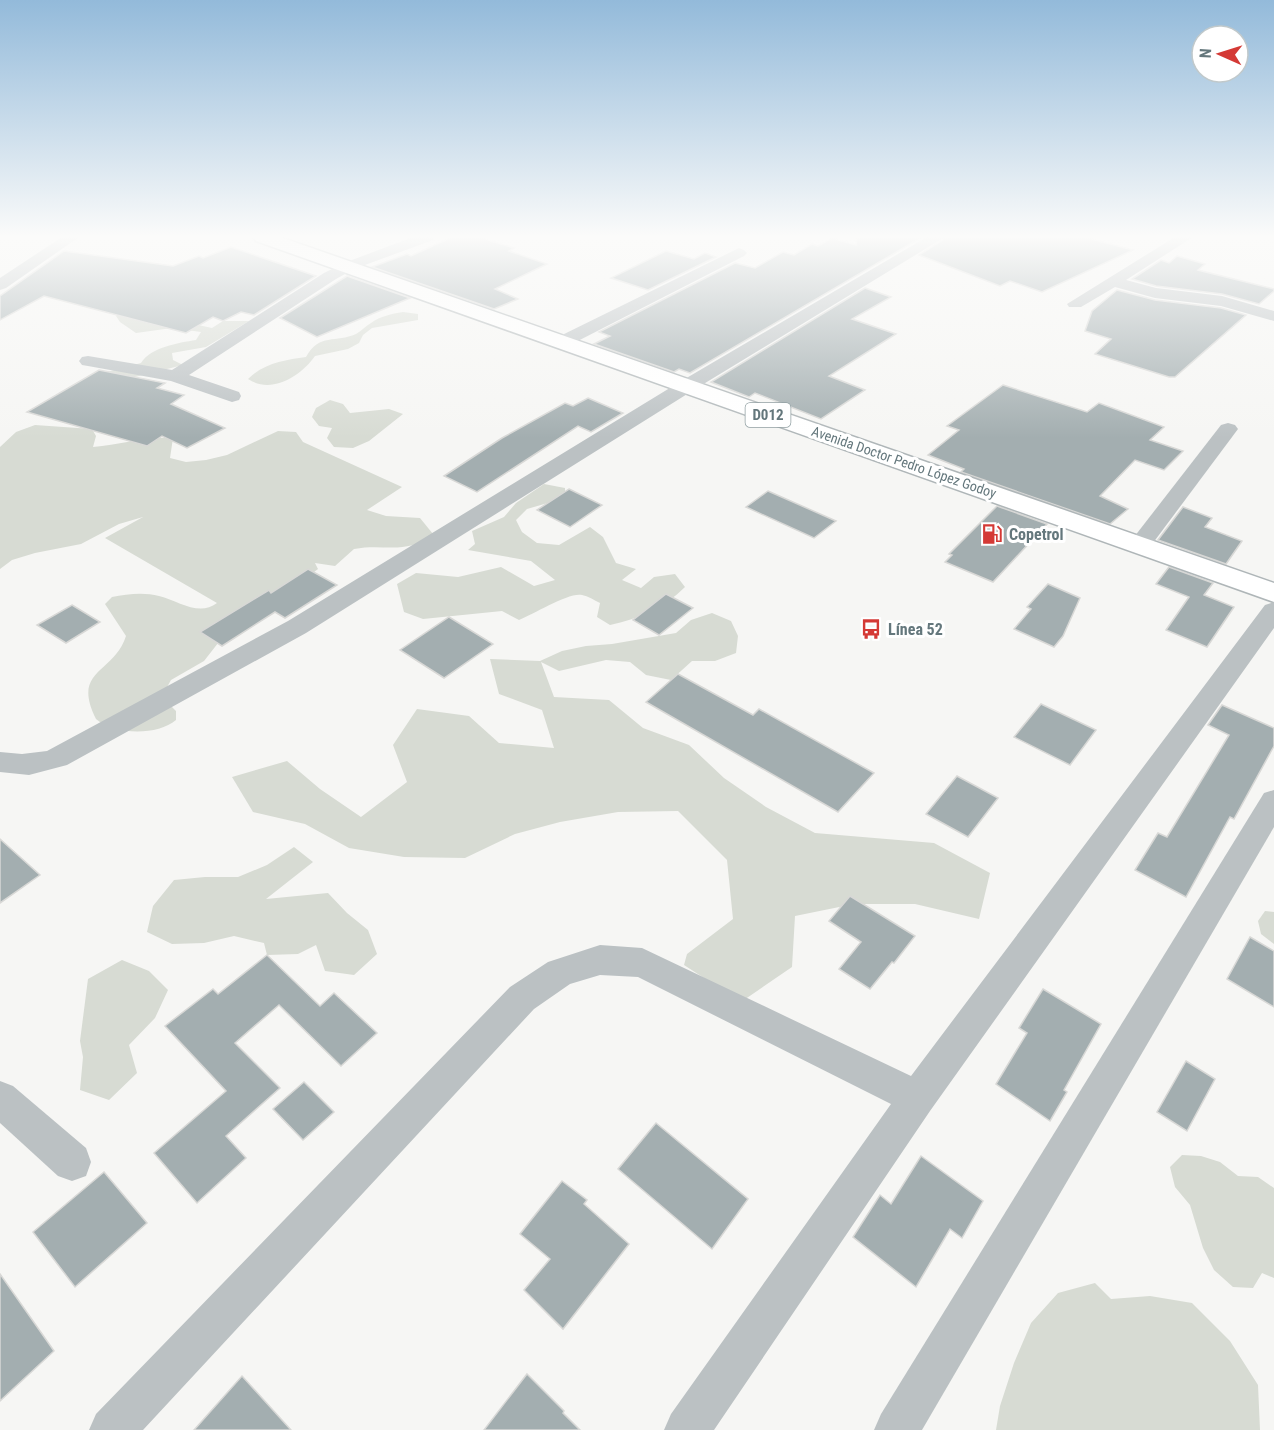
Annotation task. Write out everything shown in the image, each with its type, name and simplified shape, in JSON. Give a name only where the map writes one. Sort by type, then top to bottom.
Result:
[{"type":"main road","name":"Avenida Doctor Pedro López Godoy","points":[[455,304],[1274,593]]},
{"type":"street","points":[[175,376],[287,304]]},
{"type":"street","points":[[562,342],[638,304]]},
{"type":"street","points":[[0,762],[17,766],[36,765],[57,758],[297,627],[686,387],[826,304]]},
{"type":"street","points":[[1231,304],[1274,316]]},
{"type":"street","points":[[88,361],[175,376],[232,396]]},
{"type":"street","points":[[1139,546],[1228,429]]},
{"type":"street","points":[[687,1430],[917,1098],[1274,610]]},
{"type":"street","points":[[897,1430],[1274,801]]},
{"type":"street","points":[[112,1430],[522,998],[560,972],[600,960],[642,963],[917,1098]]},
{"type":"street","points":[[0,1099],[72,1162]]},
{"type":"shaded area","points":[[125,309],[212,328],[223,321],[249,321],[206,347],[172,353],[173,360],[183,365],[131,378],[103,373],[141,363],[158,349],[196,340],[201,332],[172,328],[136,333],[120,322],[116,316]]},
{"type":"shaded area","points":[[403,312],[418,314],[418,320],[372,328],[363,335],[359,343],[348,349],[315,356],[302,370],[285,381],[266,385],[248,379],[268,366],[306,357],[311,349],[322,342],[349,337],[379,319]]},
{"type":"shaded area","points":[[330,400],[343,404],[350,413],[389,409],[403,414],[369,441],[353,448],[334,447],[327,438],[332,428],[319,426],[312,417],[316,408]]},
{"type":"shaded area","points":[[35,425],[92,429],[96,436],[93,447],[152,438],[173,438],[170,458],[186,462],[227,455],[278,431],[296,432],[303,442],[402,487],[367,510],[386,516],[420,518],[433,534],[423,541],[404,547],[354,549],[335,566],[315,563],[318,569],[222,638],[204,661],[171,680],[166,689],[169,704],[176,711],[176,720],[158,729],[147,731],[125,731],[114,728],[96,719],[88,690],[91,681],[113,658],[126,636],[105,604],[112,597],[130,594],[159,596],[189,607],[203,609],[217,603],[105,538],[143,517],[119,524],[81,544],[12,560],[0,569],[0,447],[16,432]]},
{"type":"shaded area","points":[[544,484],[565,488],[565,498],[527,509],[516,520],[522,532],[537,543],[559,545],[590,527],[603,537],[616,563],[636,569],[622,580],[641,588],[654,577],[675,574],[685,587],[650,612],[610,625],[597,617],[600,603],[582,595],[560,600],[519,620],[502,611],[423,619],[404,612],[397,584],[416,573],[458,577],[501,567],[534,586],[555,580],[531,561],[468,550],[475,544],[472,531],[504,517],[516,503]]},
{"type":"shaded area","points":[[712,613],[731,621],[738,636],[736,653],[715,661],[692,661],[671,680],[646,675],[630,662],[606,660],[559,671],[541,662],[554,697],[609,700],[643,728],[689,745],[724,778],[766,807],[815,833],[934,843],[990,873],[979,919],[915,904],[854,904],[795,916],[792,967],[741,1002],[684,965],[687,954],[733,919],[727,860],[678,811],[618,812],[560,822],[515,834],[465,858],[404,857],[349,848],[305,824],[253,812],[232,777],[287,761],[320,789],[361,817],[407,782],[393,745],[417,709],[469,716],[499,743],[554,748],[542,710],[499,694],[490,659],[540,661],[562,651],[586,646],[676,633],[691,620]]},
{"type":"shaded area","points":[[294,847],[313,862],[266,899],[328,893],[368,930],[377,954],[354,975],[325,971],[316,945],[298,954],[267,955],[264,943],[234,936],[204,943],[172,944],[147,932],[153,906],[174,880],[238,877],[267,865]]},
{"type":"shaded area","points":[[1265,911],[1274,912],[1274,944],[1261,934],[1258,921]]},
{"type":"shaded area","points":[[122,960],[149,971],[168,990],[155,1018],[129,1045],[137,1073],[109,1100],[80,1090],[83,1057],[80,1041],[88,979]]},
{"type":"shaded area","points":[[1182,1155],[1201,1156],[1220,1162],[1238,1176],[1258,1177],[1274,1188],[1274,1278],[1262,1273],[1253,1288],[1233,1287],[1214,1270],[1203,1248],[1190,1205],[1175,1187],[1170,1167]]},
{"type":"shaded area","points":[[1095,1283],[1111,1299],[1150,1296],[1192,1303],[1230,1341],[1258,1385],[1260,1430],[996,1430],[1000,1406],[1014,1363],[1031,1323],[1058,1293]]},
{"type":"building","points":[[0,304],[30,304],[0,320]]},
{"type":"building","points":[[74,304],[272,304],[254,315],[241,312],[223,321],[213,317],[186,333]]},
{"type":"building","points":[[303,304],[396,304],[317,337],[280,318]]},
{"type":"building","points":[[479,304],[507,304],[494,309]]},
{"type":"building","points":[[655,304],[808,304],[690,373],[679,369],[674,372],[594,344],[610,336],[599,332]]},
{"type":"building","points":[[839,304],[879,304],[852,319],[896,334],[829,376],[865,390],[821,419],[755,393],[749,397],[711,382]]},
{"type":"building","points":[[1101,304],[1186,304],[1221,308],[1246,315],[1175,377],[1169,377],[1095,354],[1111,339],[1085,331],[1092,311]]},
{"type":"building","points":[[99,370],[165,383],[157,388],[184,395],[171,404],[225,428],[187,448],[162,436],[147,446],[27,412]]},
{"type":"building","points":[[1003,385],[1087,412],[1099,403],[1164,427],[1150,440],[1183,451],[1164,470],[1135,460],[1100,496],[1128,509],[1110,524],[961,472],[964,469],[928,455],[959,430],[947,426]]},
{"type":"building","points":[[588,398],[623,413],[591,432],[578,426],[477,492],[444,476],[502,438],[565,403],[573,406]]},
{"type":"building","points":[[569,489],[602,505],[570,527],[537,510]]},
{"type":"building","points":[[768,491],[836,521],[814,538],[746,507]]},
{"type":"building","points":[[997,506],[1047,524],[993,582],[945,562],[952,555],[949,554]]},
{"type":"building","points":[[1183,507],[1212,518],[1205,527],[1242,541],[1226,564],[1158,540]]},
{"type":"building","points":[[1169,567],[1213,583],[1204,595],[1234,607],[1207,647],[1166,630],[1189,597],[1156,584]]},
{"type":"building","points":[[308,569],[337,585],[285,618],[275,612],[222,646],[200,632],[269,590],[271,593]]},
{"type":"building","points":[[1048,584],[1080,598],[1063,636],[1054,647],[1014,629],[1031,609],[1027,607]]},
{"type":"building","points":[[666,594],[693,608],[659,635],[633,620]]},
{"type":"building","points":[[72,605],[100,622],[66,643],[37,625]]},
{"type":"building","points":[[449,617],[493,644],[444,678],[400,650]]},
{"type":"building","points":[[678,674],[753,715],[759,709],[874,773],[838,812],[646,702]]},
{"type":"building","points":[[1041,704],[1096,730],[1070,765],[1014,737]]},
{"type":"building","points":[[1222,705],[1274,728],[1274,746],[1234,819],[1230,817],[1186,897],[1135,870],[1158,833],[1167,837],[1229,735],[1208,725]]},
{"type":"building","points":[[957,776],[998,798],[968,837],[926,814]]},
{"type":"building","points":[[0,839],[40,875],[0,903]]},
{"type":"building","points":[[850,896],[915,936],[870,989],[839,969],[861,942],[829,921]]},
{"type":"building","points":[[1250,937],[1274,951],[1274,1007],[1227,979]]},
{"type":"building","points":[[267,955],[320,1006],[334,993],[377,1033],[341,1066],[279,1005],[235,1043],[280,1088],[226,1136],[246,1158],[197,1203],[154,1153],[226,1091],[165,1026],[213,989],[218,994]]},
{"type":"building","points":[[1043,989],[1101,1024],[1064,1090],[1067,1092],[1050,1121],[996,1084],[1027,1033],[1019,1028]]},
{"type":"building","points":[[1186,1061],[1215,1079],[1187,1131],[1157,1112]]},
{"type":"building","points":[[304,1082],[334,1112],[303,1140],[273,1109]]},
{"type":"building","points":[[656,1123],[748,1199],[712,1249],[618,1169]]},
{"type":"building","points":[[921,1156],[983,1201],[962,1238],[950,1229],[916,1287],[853,1237],[880,1195],[891,1204]]},
{"type":"building","points":[[104,1172],[147,1223],[75,1287],[33,1232]]},
{"type":"building","points":[[562,1181],[587,1200],[584,1204],[629,1244],[563,1329],[524,1290],[550,1259],[520,1234]]},
{"type":"building","points":[[0,1274],[54,1351],[0,1401]]},
{"type":"building","points":[[527,1374],[564,1411],[563,1413],[580,1430],[484,1430]]},
{"type":"building","points":[[242,1376],[291,1430],[194,1430]]},
{"type":"place","name":"Copetrol","points":[[992,534]]},
{"type":"place","name":"Línea 52","points":[[871,629]]}]
